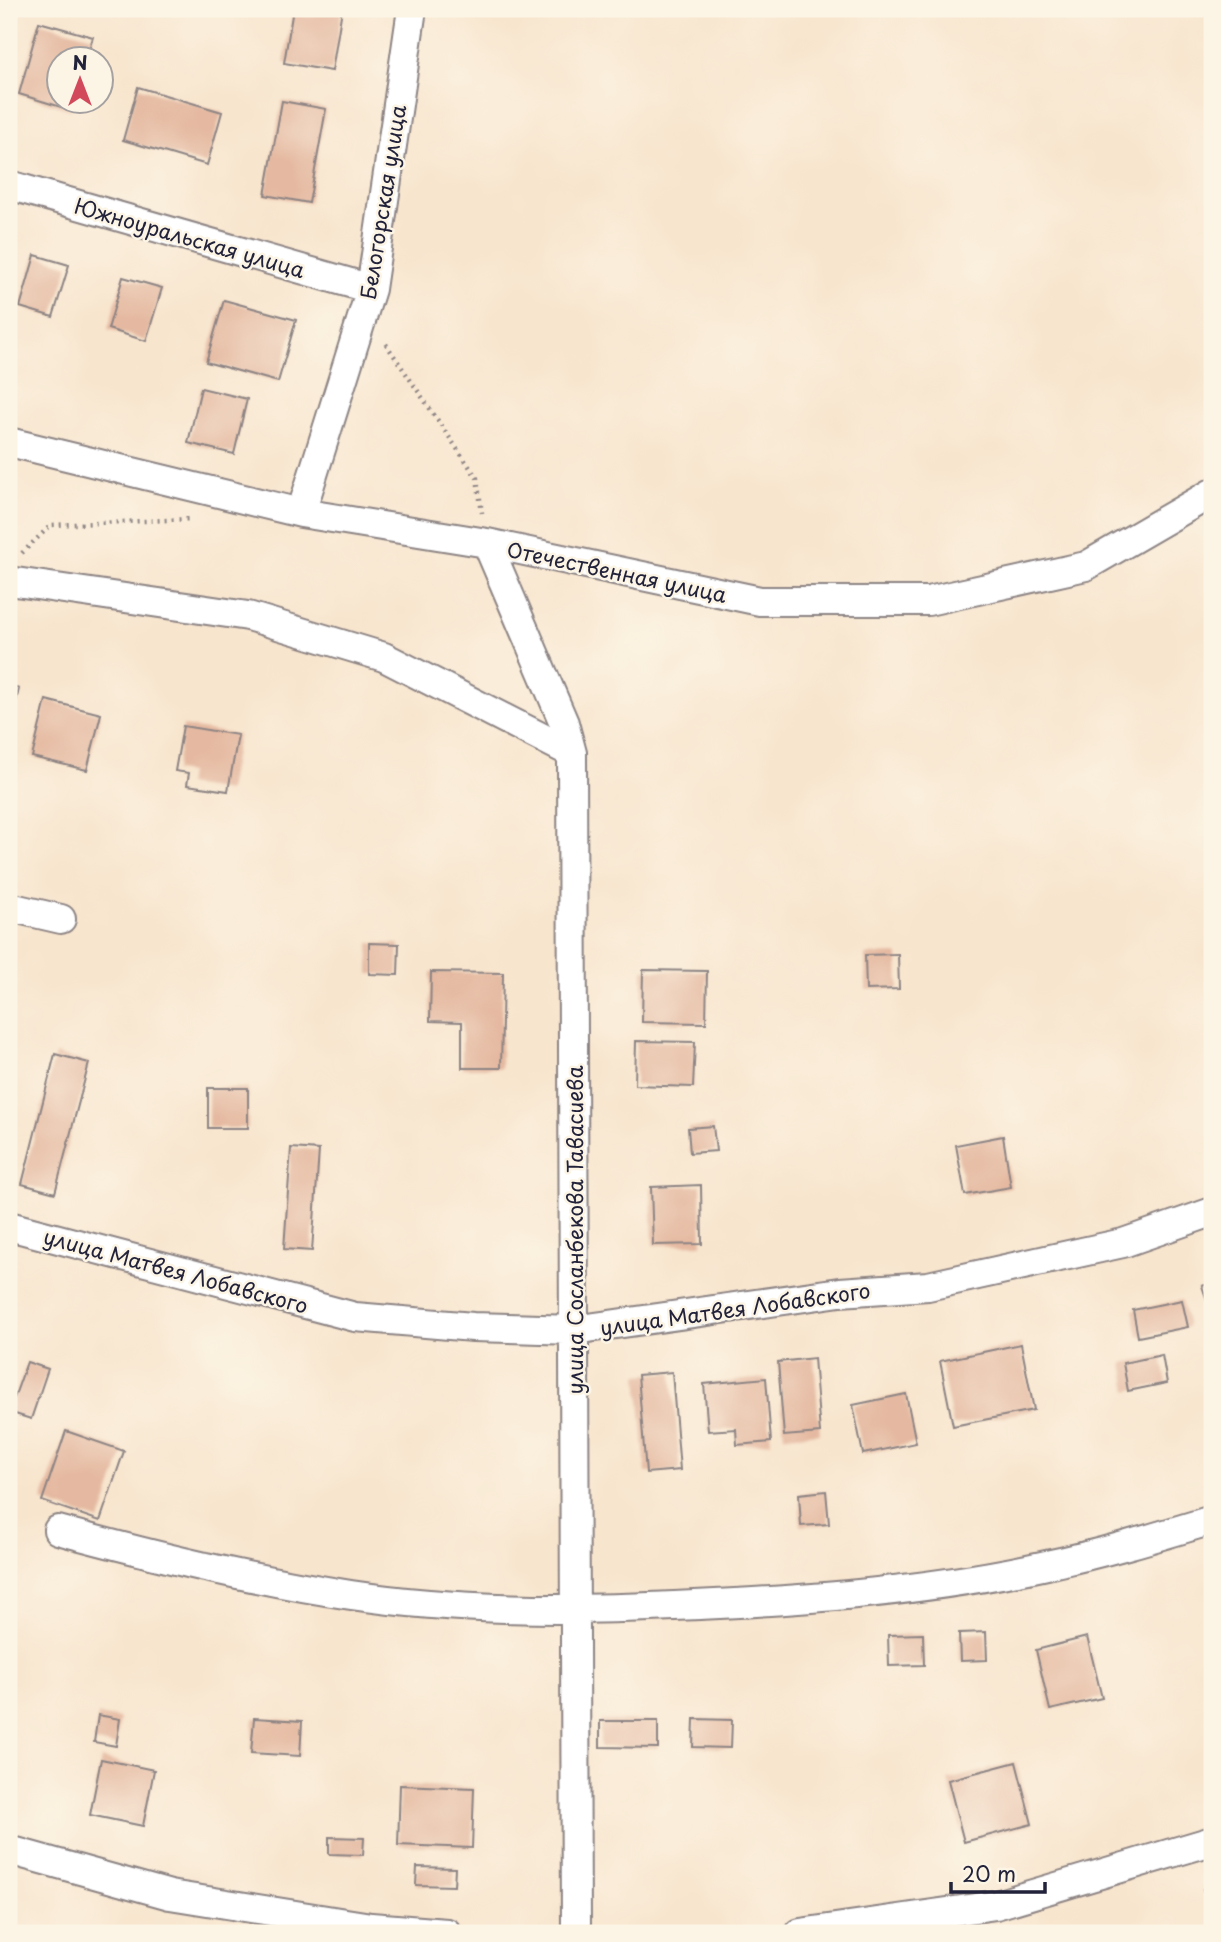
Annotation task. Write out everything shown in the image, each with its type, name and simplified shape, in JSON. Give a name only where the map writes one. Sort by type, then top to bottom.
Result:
[{"type":"street","name":"Белогорская улица","points":[[301,513],[371,289],[412,9]]},
{"type":"street","name":"Южноуральская улица","points":[[9,185],[371,289]]},
{"type":"street","name":"Отечественная улица","points":[[9,442],[301,513],[487,543],[760,601],[928,601],[1086,566],[1212,492]]},
{"type":"street","name":"улица Сосланбекова Тавасиева","points":[[487,543],[564,723],[572,753],[576,1933]]},
{"type":"street","points":[[13,570],[248,616],[384,657],[572,753]]},
{"type":"street","points":[[9,907],[61,919]]},
{"type":"street","name":"улица Матвея Лобавского","points":[[9,1226],[355,1317],[474,1327],[574,1330],[841,1292],[928,1286],[1123,1243],[1212,1212]]},
{"type":"street","points":[[58,1530],[177,1562],[352,1595],[452,1605],[573,1611],[758,1603],[897,1590],[1041,1566],[1122,1547],[1212,1520]]},
{"type":"street","points":[[800,1933],[996,1905],[1212,1841]]},
{"type":"street","points":[[9,1850],[170,1895],[371,1927],[447,1933]]},
{"type":"path","points":[[384,337],[388,349],[477,478],[487,543]]},
{"type":"path","points":[[13,570],[51,525],[204,518]]},
{"type":"building","points":[[293,9],[342,9],[332,71],[284,63]]},
{"type":"building","points":[[39,22],[93,37],[90,46],[46,46],[46,102],[19,94]]},
{"type":"building","points":[[138,87],[222,112],[207,165],[123,140]]},
{"type":"building","points":[[282,101],[326,109],[309,203],[265,195]]},
{"type":"building","points":[[35,255],[69,265],[53,317],[20,307]]},
{"type":"building","points":[[123,277],[162,288],[146,341],[108,329]]},
{"type":"building","points":[[224,300],[296,320],[278,382],[206,362]]},
{"type":"building","points":[[201,388],[247,399],[234,454],[188,443]]},
{"type":"building","points":[[9,686],[19,689],[10,727],[9,727]]},
{"type":"building","points":[[46,700],[101,714],[87,770],[32,757]]},
{"type":"building","points":[[183,726],[238,735],[228,791],[187,785],[189,773],[175,771]]},
{"type":"building","points":[[369,943],[399,944],[398,975],[369,974]]},
{"type":"building","points":[[898,954],[899,989],[866,990],[865,955]]},
{"type":"building","points":[[643,970],[707,971],[706,1023],[642,1022]]},
{"type":"building","points":[[431,972],[503,973],[501,1068],[462,1068],[462,1022],[430,1021]]},
{"type":"building","points":[[636,1041],[695,1042],[693,1087],[635,1085]]},
{"type":"building","points":[[55,1054],[89,1063],[55,1193],[22,1184]]},
{"type":"building","points":[[208,1088],[248,1088],[248,1128],[208,1128]]},
{"type":"building","points":[[713,1126],[716,1151],[690,1153],[688,1128]]},
{"type":"building","points":[[1003,1136],[1011,1187],[965,1195],[956,1145]]},
{"type":"building","points":[[291,1148],[319,1150],[312,1251],[284,1249]]},
{"type":"building","points":[[701,1185],[702,1244],[653,1245],[651,1187]]},
{"type":"building","points":[[1212,1283],[1212,1315],[1202,1286]]},
{"type":"building","points":[[1182,1300],[1188,1327],[1138,1337],[1133,1310]]},
{"type":"building","points":[[1021,1344],[1034,1410],[953,1426],[940,1361]]},
{"type":"building","points":[[1162,1355],[1167,1383],[1128,1391],[1123,1363]]},
{"type":"building","points":[[814,1358],[820,1433],[784,1436],[778,1362]]},
{"type":"building","points":[[27,1362],[48,1369],[31,1419],[9,1412]]},
{"type":"building","points":[[672,1372],[680,1470],[646,1473],[638,1375]]},
{"type":"building","points":[[766,1378],[771,1442],[737,1445],[736,1429],[708,1431],[704,1384]]},
{"type":"building","points":[[906,1394],[916,1443],[863,1454],[853,1405]]},
{"type":"building","points":[[66,1431],[124,1451],[100,1521],[42,1501]]},
{"type":"building","points":[[826,1491],[829,1524],[801,1526],[799,1494]]},
{"type":"building","points":[[986,1632],[987,1660],[960,1661],[959,1633]]},
{"type":"building","points":[[923,1634],[924,1665],[889,1666],[888,1635]]},
{"type":"building","points":[[1087,1637],[1102,1698],[1050,1710],[1036,1650]]},
{"type":"building","points":[[98,1715],[120,1719],[116,1746],[94,1742]]},
{"type":"building","points":[[254,1718],[302,1721],[300,1756],[251,1753]]},
{"type":"building","points":[[694,1719],[732,1720],[731,1748],[693,1747]]},
{"type":"building","points":[[600,1721],[658,1721],[658,1748],[600,1747]]},
{"type":"building","points":[[101,1759],[154,1770],[143,1826],[90,1815]]},
{"type":"building","points":[[1016,1762],[1032,1824],[964,1842],[948,1780]]},
{"type":"building","points":[[400,1785],[474,1788],[472,1848],[398,1845]]},
{"type":"building","points":[[329,1837],[364,1838],[363,1855],[329,1854]]},
{"type":"building","points":[[417,1867],[455,1868],[454,1886],[416,1885]]},
{"type":"building","points":[[1212,1886],[1212,1919],[1211,1919],[1203,1889]]}]
